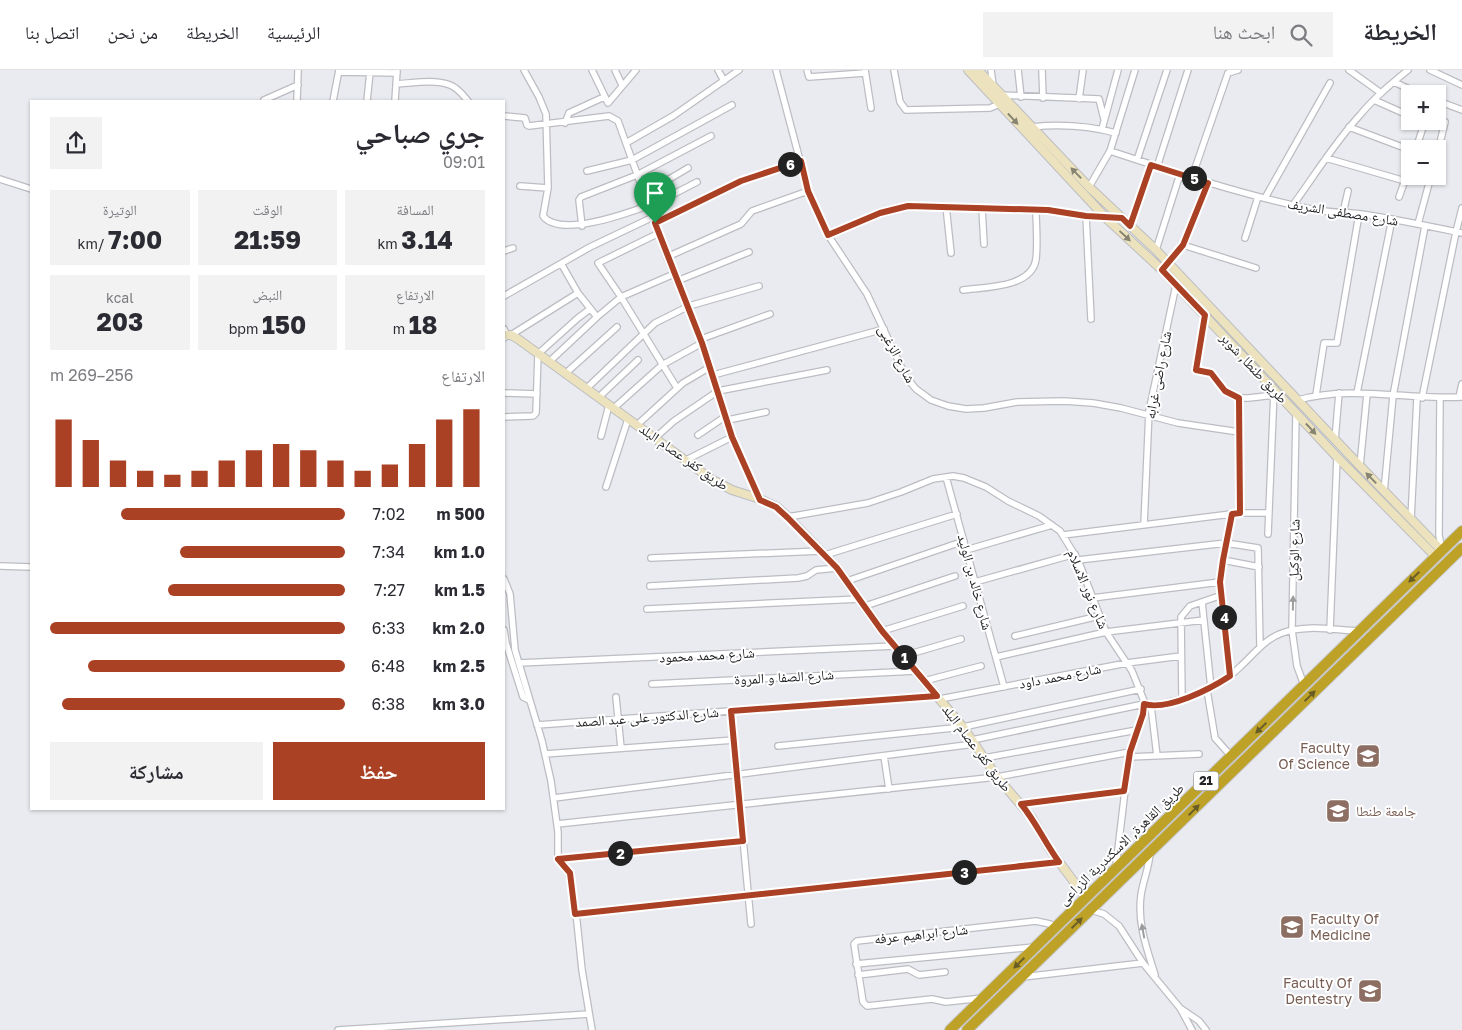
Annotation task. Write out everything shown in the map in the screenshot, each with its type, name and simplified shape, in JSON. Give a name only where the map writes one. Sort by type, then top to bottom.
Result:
[{"type":"highway","name":"طريق القاهرة, الاسكندرية الزراعى","points":[[950,1030],[1462,531]]},
{"type":"highway","name":"طريق القاهرة, الاسكندرية الزراعى","points":[[967,1030],[1462,548]]},
{"type":"highway","points":[[1284,705],[1293,714]]},
{"type":"highway","points":[[1234,753],[1246,758]]},
{"type":"street","points":[[297,100],[298,70]]},
{"type":"street","points":[[524,70],[543,107],[547,123],[548,188],[543,216],[546,220],[554,224],[582,226],[649,206],[697,182]]},
{"type":"street","points":[[592,70],[608,103],[633,71]]},
{"type":"street","points":[[615,70],[622,85]]},
{"type":"street","points":[[718,70],[724,81]]},
{"type":"street","points":[[626,143],[673,116],[739,70]]},
{"type":"street","name":"شارع الزغبى","points":[[776,70],[808,191],[828,235],[867,294],[906,377],[916,389],[931,400],[948,406],[975,408],[1017,402],[1064,401],[1102,405],[1178,423],[1239,432]]},
{"type":"street","points":[[807,70],[809,77],[865,72],[871,108]]},
{"type":"street","points":[[894,70],[900,102],[906,110],[990,108],[1002,100],[1021,97],[1079,99],[1100,100],[1104,119]]},
{"type":"street","name":"طريق طنطا, شوبر","points":[[968,70],[1032,126],[1089,187],[1169,263],[1411,519],[1439,554]]},
{"type":"street","name":"طريق طنطا, شوبر","points":[[978,70],[1106,218],[1162,270],[1337,457],[1439,554]]},
{"type":"street","points":[[991,70],[993,86]]},
{"type":"street","points":[[1018,70],[1021,97]]},
{"type":"street","points":[[1042,70],[1043,98]]},
{"type":"street","points":[[1079,99],[1083,70]]},
{"type":"street","points":[[1102,130],[1118,70]]},
{"type":"street","points":[[1089,187],[1110,151],[1135,70]]},
{"type":"street","points":[[1137,160],[1167,70]]},
{"type":"street","points":[[1130,226],[1154,166],[1188,70]]},
{"type":"street","points":[[1192,177],[1228,73],[1238,70]]},
{"type":"street","points":[[1350,70],[1381,93]]},
{"type":"street","points":[[1293,205],[1349,127],[1381,93],[1408,70]]},
{"type":"street","points":[[1430,70],[1462,85]]},
{"type":"street","points":[[333,100],[339,71],[397,72],[395,100]]},
{"type":"street","points":[[368,100],[370,72]]},
{"type":"street","points":[[1394,82],[1401,85]]},
{"type":"street","points":[[397,84],[430,83],[450,85],[461,92],[467,100]]},
{"type":"street","points":[[1245,238],[1262,198],[1330,83]]},
{"type":"street","points":[[264,100],[298,85]]},
{"type":"street","points":[[565,122],[569,113],[604,97]]},
{"type":"street","points":[[1374,100],[1401,112]]},
{"type":"street","points":[[1446,104],[1461,110],[1462,103]]},
{"type":"street","points":[[587,171],[632,160],[732,105]]},
{"type":"street","points":[[505,116],[524,118],[529,126],[609,116],[618,120],[667,256],[689,306],[732,437],[760,500]]},
{"type":"street","points":[[1032,126],[1058,125],[1116,133]]},
{"type":"street","points":[[1349,127],[1401,147]]},
{"type":"street","points":[[582,226],[579,198],[637,175],[711,136]]},
{"type":"street","name":"شارع مصطفى الشريف","points":[[1110,151],[1208,183],[1262,198],[1314,210],[1359,214],[1459,232]]},
{"type":"street","points":[[1326,158],[1401,180]]},
{"type":"street","points":[[505,295],[562,265],[590,247],[741,181],[801,161]]},
{"type":"street","points":[[644,194],[688,168]]},
{"type":"street","points":[[1156,250],[1180,174]]},
{"type":"street","points":[[0,179],[30,189]]},
{"type":"street","points":[[1162,270],[1183,245],[1208,183]]},
{"type":"street","points":[[1399,197],[1404,185]]},
{"type":"street","points":[[1418,224],[1429,185]]},
{"type":"street","points":[[520,186],[548,188]]},
{"type":"street","points":[[667,256],[741,224],[752,211],[808,191]]},
{"type":"street","points":[[1343,213],[1348,192]]},
{"type":"street","points":[[828,235],[880,213],[908,206],[1036,209],[1086,216],[1122,218]]},
{"type":"street","points":[[946,206],[950,253]]},
{"type":"street","points":[[982,208],[984,244]]},
{"type":"street","points":[[1411,519],[1419,398],[1459,232],[1462,208]]},
{"type":"street","points":[[963,290],[1016,282],[1030,273],[1036,259],[1036,209]]},
{"type":"street","points":[[1316,395],[1323,344],[1337,343],[1359,214]]},
{"type":"street","points":[[1086,216],[1091,319]]},
{"type":"street","points":[[1357,393],[1392,220]]},
{"type":"street","points":[[1384,492],[1393,396],[1426,226]]},
{"type":"street","points":[[659,233],[598,264],[644,333],[677,388]]},
{"type":"street","points":[[1183,245],[1256,268]]},
{"type":"street","points":[[505,251],[513,248]]},
{"type":"street","points":[[677,281],[749,252]]},
{"type":"street","points":[[562,265],[578,293],[597,317]]},
{"type":"street","points":[[549,362],[621,297],[674,274]]},
{"type":"street","name":"شارع راضى غرابه","points":[[1144,525],[1149,415],[1176,285]]},
{"type":"street","points":[[587,388],[655,323],[689,306],[759,286]]},
{"type":"street","points":[[506,334],[578,293]]},
{"type":"street","points":[[505,417],[535,415],[537,408],[538,354],[590,309]]},
{"type":"street","points":[[601,436],[612,406],[662,365],[701,341],[770,314]]},
{"type":"street","points":[[1205,315],[1196,370],[1211,373],[1225,391],[1239,398],[1276,393],[1287,389]]},
{"type":"street","points":[[566,373],[617,327]]},
{"type":"street","points":[[713,375],[884,329]]},
{"type":"street","name":"طريق كفر عصام البلد","points":[[506,334],[566,373],[721,485],[776,507],[788,518],[837,568],[882,631],[963,727],[997,777],[1032,818],[1046,843],[1086,898]]},
{"type":"street","points":[[599,397],[638,360]]},
{"type":"street","points":[[637,425],[677,388],[710,367]]},
{"type":"street","points":[[655,438],[718,391],[827,370]]},
{"type":"street","points":[[1298,400],[1316,395],[1339,393],[1419,398],[1461,397],[1462,384]]},
{"type":"street","points":[[505,393],[537,394]]},
{"type":"street","points":[[1268,534],[1276,393]]},
{"type":"street","points":[[1335,440],[1339,393]]},
{"type":"street","points":[[1360,466],[1367,394]]},
{"type":"street","points":[[1239,398],[1240,513]]},
{"type":"street","points":[[1439,554],[1440,398]]},
{"type":"street","points":[[698,435],[727,418],[766,412]]},
{"type":"street","name":"شارع الوكيل","points":[[1296,414],[1292,630],[1297,666],[1304,685]]},
{"type":"street","points":[[606,486],[628,418]]},
{"type":"street","points":[[686,460],[732,437]]},
{"type":"street","points":[[1330,630],[1337,457]]},
{"type":"street","name":"شارع خالد بن الوليد","points":[[946,476],[1004,687]]},
{"type":"street","name":"شارع نور الاسلام","points":[[788,518],[868,503],[946,476],[964,478],[975,482],[1015,505],[1039,516],[1063,535],[1078,560],[1106,632],[1127,663],[1141,689],[1144,704],[1143,714],[1130,755],[1124,791],[1116,868]]},
{"type":"street","points":[[1063,535],[1240,513],[1268,513]]},
{"type":"street","points":[[652,558],[823,553],[957,514]]},
{"type":"street","points":[[1230,676],[1220,582],[1232,514]]},
{"type":"street","points":[[966,550],[1052,525]]},
{"type":"street","points":[[847,580],[964,541]]},
{"type":"street","points":[[1078,560],[1226,543],[1258,548],[1260,647]]},
{"type":"street","points":[[975,582],[1075,554]]},
{"type":"street","points":[[1223,560],[1259,567]]},
{"type":"street","points":[[0,566],[30,567]]},
{"type":"street","points":[[650,586],[798,578],[807,576],[816,570],[837,568]]},
{"type":"street","points":[[647,609],[862,602],[955,576]]},
{"type":"street","points":[[505,582],[510,594],[514,642],[545,754],[554,798],[558,859],[570,873],[592,1030]]},
{"type":"street","points":[[1092,598],[1220,582]]},
{"type":"street","points":[[1182,700],[1180,622],[1183,613],[1186,609],[1202,602],[1222,596]]},
{"type":"street","points":[[1202,602],[1215,738],[1234,753]]},
{"type":"street","points":[[882,631],[963,606]]},
{"type":"street","points":[[1014,636],[1099,616]]},
{"type":"street","points":[[996,657],[1106,632],[1204,620]]},
{"type":"street","points":[[554,798],[884,756],[973,742],[1144,704],[1151,706],[1182,700],[1209,689],[1230,676],[1272,637],[1292,630],[1358,631]]},
{"type":"street","points":[[505,636],[523,697],[529,700]]},
{"type":"street","points":[[903,656],[961,639]]},
{"type":"street","name":"شارع محمد محمود","points":[[519,663],[895,646]]},
{"type":"street","name":"شارع محمد داود","points":[[938,698],[1127,663],[1181,656]]},
{"type":"street","points":[[924,681],[981,666]]},
{"type":"street","name":"شارع الصفا و المروة","points":[[652,684],[916,671]]},
{"type":"street","points":[[778,746],[963,727],[1141,689]]},
{"type":"street","points":[[616,697],[621,748]]},
{"type":"street","name":"شارع الدكتور على عبد الصمد","points":[[537,726],[938,698]]},
{"type":"street","points":[[1151,706],[1157,756]]},
{"type":"street","points":[[731,711],[751,924]]},
{"type":"street","points":[[984,758],[1137,730]]},
{"type":"street","points":[[545,754],[734,740]]},
{"type":"street","points":[[557,824],[997,777],[1130,755],[1199,754]]},
{"type":"street","points":[[884,756],[889,789]]},
{"type":"street","points":[[1021,804],[1124,791]]},
{"type":"street","points":[[558,859],[743,841]]},
{"type":"street","points":[[1150,853],[1141,896],[1141,919],[1145,944],[1156,978]]},
{"type":"street","points":[[575,914],[1059,862]]},
{"type":"street","points":[[1091,910],[1104,914],[1114,921],[1143,963],[1180,1008],[1192,1030]]},
{"type":"street","name":"شارع ابراهيم عرفه","points":[[984,998],[946,1002],[932,999],[864,1005],[853,946],[857,941],[1036,921],[1050,924],[1055,928]]},
{"type":"street","points":[[856,964],[1036,947]]},
{"type":"street","points":[[1021,978],[1143,963]]},
{"type":"street","points":[[858,975],[908,969],[919,974],[945,972]]},
{"type":"street","points":[[1180,1008],[1199,1021],[1206,1030]]},
{"type":"street","points":[[338,1030],[589,1014]]},
{"type":"place","name":"Faculty Of Science","points":[[1368,756]]},
{"type":"place","name":"جامعة طنطا","points":[[1338,811]]},
{"type":"place","name":"Faculty Of Medicine","points":[[1292,927]]},
{"type":"place","name":"Faculty Of Dentestry","points":[[1370,991]]},
{"type":"route","points":[[801,161],[808,191],[828,235],[896,208],[927,205],[1048,210],[1086,216],[1122,218],[1130,226],[1151,165],[1208,183],[1183,245],[1162,270],[1205,315],[1196,370],[1211,373],[1229,395],[1239,398],[1240,513],[1232,514],[1220,582],[1230,676],[1207,690],[1182,700],[1151,706],[1144,704],[1143,714],[1130,752],[1124,791],[1021,804],[1032,818],[1059,862],[575,914],[570,873],[558,859],[743,841],[731,711],[937,696],[882,631],[837,568],[776,507],[760,500],[732,437],[728,420],[689,306],[674,274],[655,223],[741,181],[801,161]]}]
